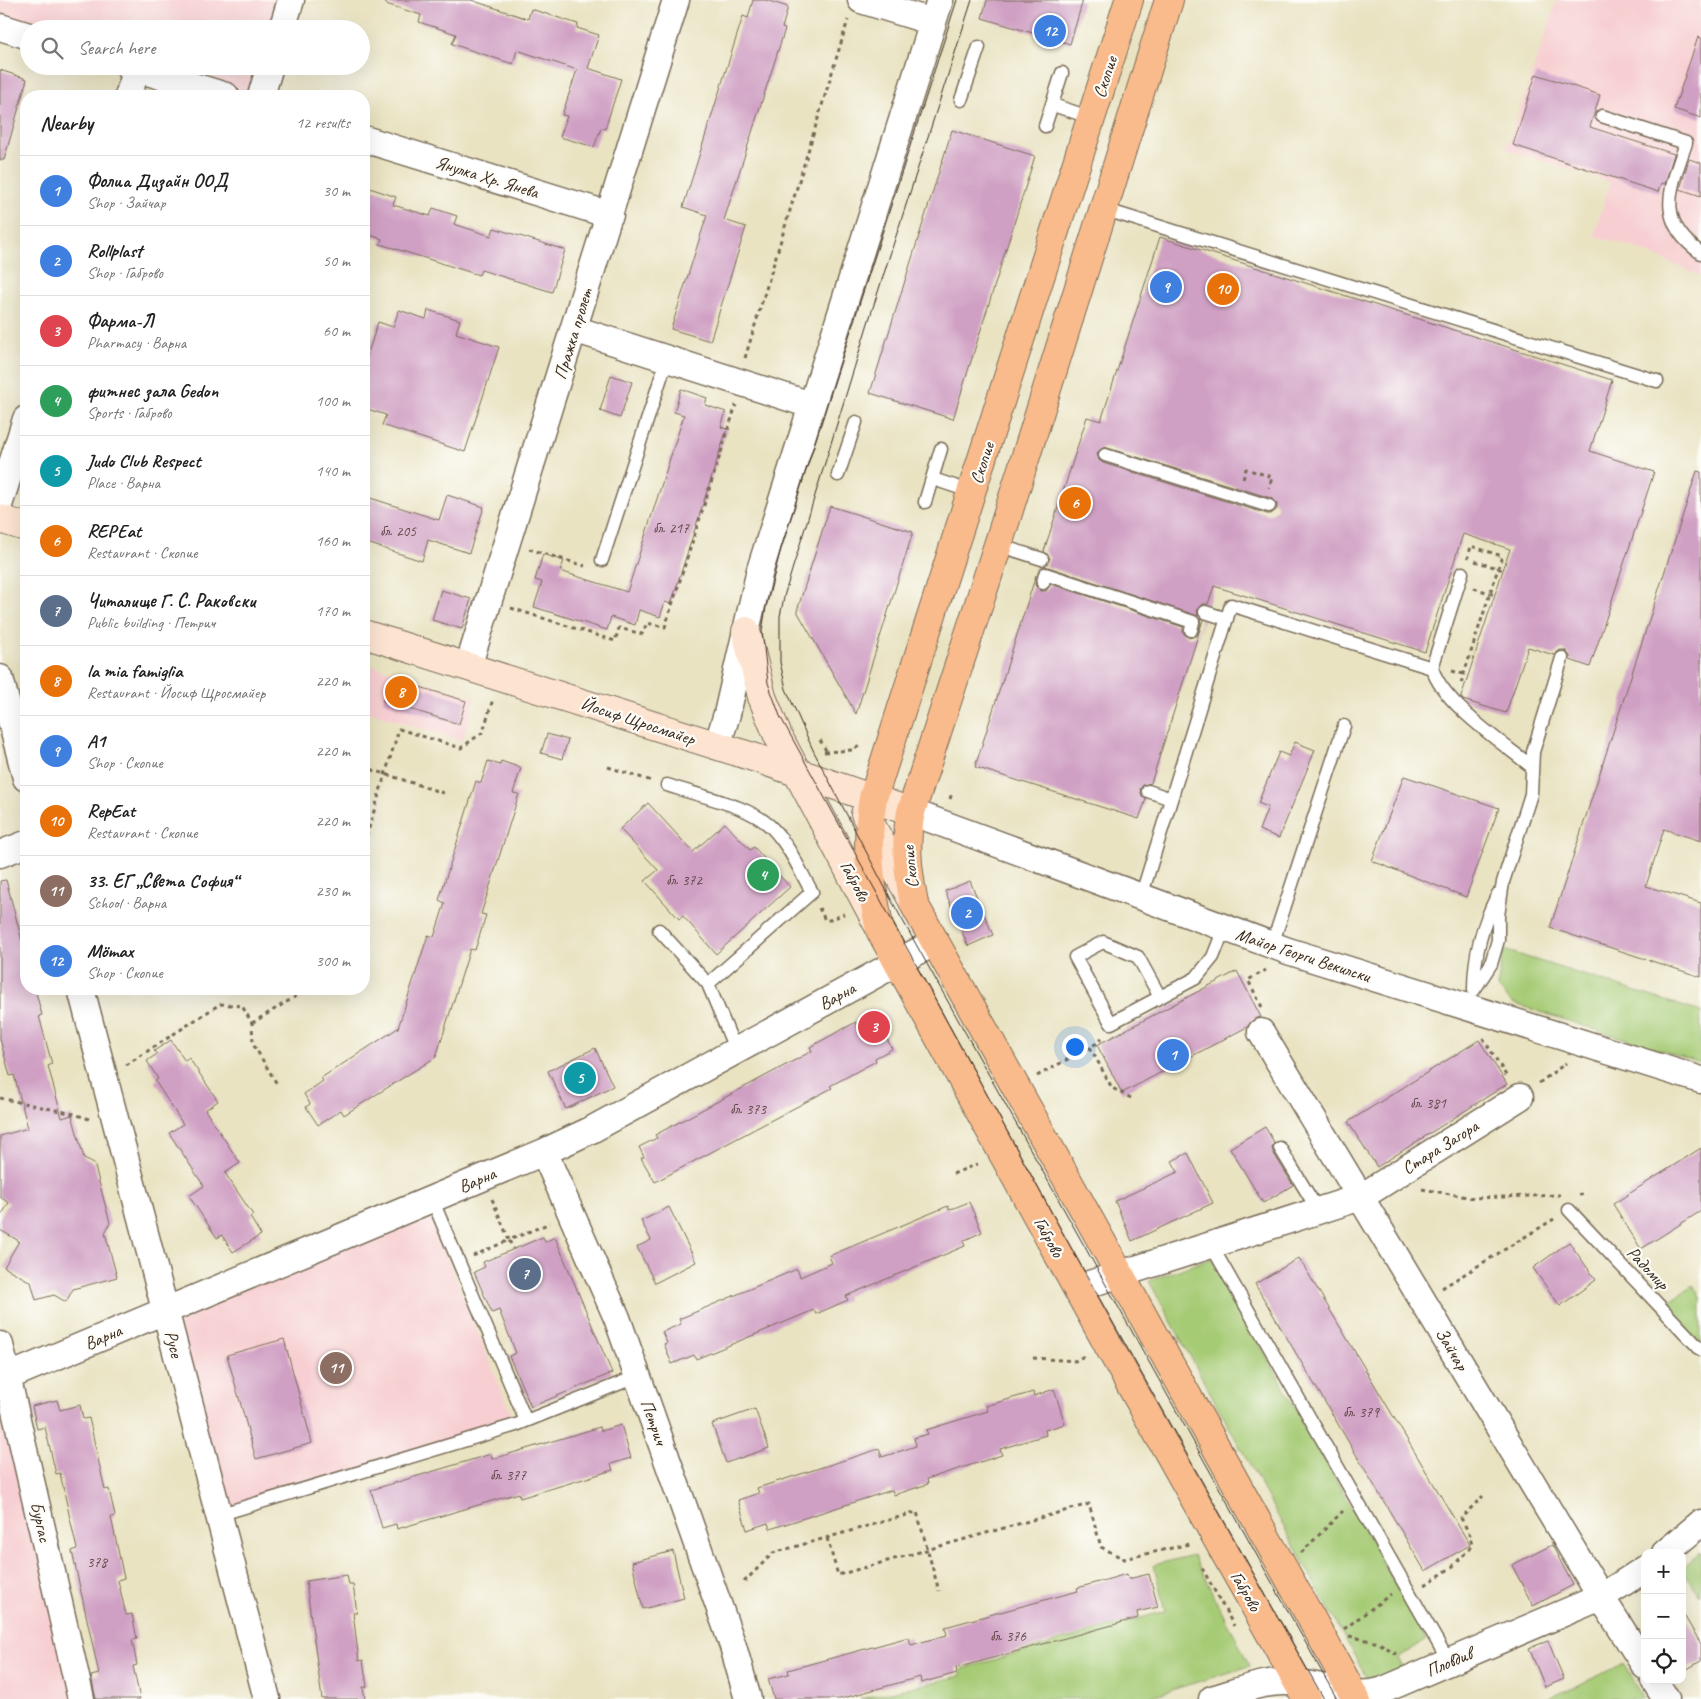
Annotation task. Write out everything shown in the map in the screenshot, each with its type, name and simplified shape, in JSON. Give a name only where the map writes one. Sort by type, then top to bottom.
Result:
[{"type":"main road","name":"Скопие","points":[[880,930],[869,870],[865,804],[972,492],[1129,0]]},
{"type":"main road","name":"Скопие","points":[[914,904],[906,849],[911,812],[998,545],[1169,0]]},
{"type":"main road","points":[[914,904],[1354,1696]]},
{"type":"main road","name":"Габрово","points":[[880,930],[1302,1691]]},
{"type":"street","points":[[285,20],[291,0]]},
{"type":"street","name":"Пражка пролет","points":[[468,667],[676,0]]},
{"type":"street","points":[[717,746],[760,570],[936,11],[855,10]]},
{"type":"street","points":[[0,27],[20,33]]},
{"type":"street","points":[[129,90],[131,75]]},
{"type":"street","points":[[156,75],[206,90]]},
{"type":"street","points":[[263,90],[267,75]]},
{"type":"street","name":"Янулка Хр. Янева","points":[[370,141],[610,214]]},
{"type":"street","points":[[574,329],[668,359],[732,391],[811,405]]},
{"type":"street","points":[[0,502],[20,438]]},
{"type":"street","points":[[0,519],[20,525]]},
{"type":"street","name":"Габрово","points":[[746,631],[762,697],[778,736],[880,930]]},
{"type":"street","name":"Йосиф Щросмайер","points":[[370,636],[796,772],[865,804],[911,812]]},
{"type":"street","points":[[0,678],[20,755]]},
{"type":"street","points":[[865,804],[914,904]]},
{"type":"street","name":"Майор Георги Векилски","points":[[911,812],[1224,929],[1280,948],[1472,999],[1591,1046],[1701,1080]]},
{"type":"street","points":[[0,854],[20,846]]},
{"type":"street","name":"Варна","points":[[4,1379],[544,1152],[591,1130],[935,942]]},
{"type":"street","name":"Русе","points":[[83,995],[267,1699]]},
{"type":"street","name":"Зайчар","points":[[1261,1032],[1601,1597],[1641,1660]]},
{"type":"street","name":"Стара Загора","points":[[1077,1288],[1361,1197],[1520,1097]]},
{"type":"street","name":"Петрич","points":[[544,1152],[617,1318],[733,1646],[748,1699]]},
{"type":"street","name":"Бургас","points":[[0,1345],[4,1379],[81,1699]]},
{"type":"street","points":[[1670,1549],[1701,1523]]},
{"type":"street","name":"Пловдив","points":[[1212,1699],[1264,1684],[1302,1691],[1354,1696],[1371,1694],[1601,1597],[1641,1572]]},
{"type":"street","points":[[1657,1684],[1666,1699]]},
{"type":"lane","points":[[961,100],[978,47]]},
{"type":"lane","points":[[1046,126],[1062,73]]},
{"type":"lane","points":[[1053,105],[1092,118]]},
{"type":"lane","points":[[1602,116],[1686,143],[1669,195],[1671,212],[1676,229],[1689,244],[1701,253]]},
{"type":"lane","points":[[1103,209],[1657,381]]},
{"type":"lane","points":[[602,560],[668,359]]},
{"type":"lane","points":[[838,475],[856,422]]},
{"type":"lane","points":[[925,502],[942,449]]},
{"type":"lane","points":[[1105,456],[1269,506]]},
{"type":"lane","points":[[933,479],[972,492]]},
{"type":"lane","points":[[998,545],[1042,559]]},
{"type":"lane","points":[[1462,573],[1432,668],[1439,684],[1455,703],[1532,767]]},
{"type":"lane","points":[[1043,583],[1045,574],[1194,622],[1191,630]]},
{"type":"lane","points":[[1141,897],[1231,605],[1432,668]]},
{"type":"lane","points":[[1205,612],[1227,620]]},
{"type":"lane","points":[[1472,999],[1491,964],[1498,940],[1498,916],[1503,882],[1531,794],[1534,752],[1562,658]]},
{"type":"lane","points":[[1280,948],[1344,726]]},
{"type":"lane","points":[[667,785],[748,812],[763,819],[785,843],[812,892],[708,984]]},
{"type":"lane","points":[[1148,791],[1171,799]]},
{"type":"lane","points":[[1160,997],[1138,957],[1102,942],[1075,957],[1112,1023],[1196,978],[1213,957],[1224,929]]},
{"type":"lane","points":[[659,930],[708,984],[736,1051]]},
{"type":"lane","points":[[1280,1148],[1319,1212]]},
{"type":"lane","points":[[432,1198],[526,1421]]},
{"type":"lane","name":"Радомир","points":[[1569,1210],[1701,1350]]},
{"type":"lane","points":[[1211,1245],[1406,1587],[1440,1665]]},
{"type":"lane","points":[[218,1515],[526,1421],[638,1376]]},
{"type":"path","points":[[518,611],[615,641],[619,628],[642,634],[647,623],[665,627],[737,404],[732,391],[855,10]]},
{"type":"path","points":[[1251,471],[1272,478]]},
{"type":"path","points":[[507,542],[599,570],[602,560]]},
{"type":"path","points":[[1455,703],[1502,556],[1471,546]]},
{"type":"path","points":[[1467,559],[1503,570]]},
{"type":"path","points":[[370,824],[399,729],[461,748],[483,732],[499,677]]},
{"type":"path","points":[[820,740],[826,752],[853,750],[859,746]]},
{"type":"path","points":[[608,767],[667,785]]},
{"type":"path","points":[[370,769],[446,794]]},
{"type":"path","points":[[950,799],[952,793]]},
{"type":"path","points":[[812,892],[825,920],[830,920],[844,914]]},
{"type":"path","points":[[1261,1032],[1268,1019],[1248,980],[1285,959],[1280,948]]},
{"type":"path","points":[[252,1024],[298,995]]},
{"type":"path","points":[[105,1079],[220,1004],[242,1006],[252,1024],[253,1044],[277,1084]]},
{"type":"path","points":[[1030,1080],[1099,1042],[1112,1023]]},
{"type":"path","points":[[1478,1032],[1520,1097],[1591,1046]]},
{"type":"path","points":[[1090,1047],[1112,1088],[1133,1099]]},
{"type":"path","points":[[0,1098],[74,1114],[118,1130]]},
{"type":"path","points":[[953,1174],[977,1164]]},
{"type":"path","points":[[483,1177],[514,1249]]},
{"type":"path","points":[[1384,1182],[1473,1198],[1567,1195]]},
{"type":"path","points":[[1577,1195],[1586,1194]]},
{"type":"path","points":[[1422,1300],[1569,1210]]},
{"type":"path","points":[[459,1263],[550,1222],[554,1232]]},
{"type":"path","points":[[1034,1358],[1075,1361],[1084,1356]]},
{"type":"path","points":[[1338,1635],[1360,1615],[1398,1589],[1426,1585],[1452,1566],[1472,1546],[1470,1535],[1461,1518],[1483,1496]]},
{"type":"path","points":[[1296,1558],[1356,1499]]},
{"type":"path","points":[[828,1538],[838,1575],[1089,1504],[1101,1547],[1124,1559],[1189,1544]]},
{"type":"path","points":[[744,1582],[773,1553],[917,1512],[939,1591]]},
{"type":"path","points":[[1200,1565],[1234,1626]]},
{"type":"path","points":[[1347,1636],[1379,1643],[1394,1653],[1440,1665]]},
{"type":"shaded area","points":[[0,0],[291,0],[285,20],[20,20],[20,27],[0,27]]},
{"type":"shaded area","points":[[1557,0],[1701,0],[1701,276],[1636,248],[1594,236],[1610,182],[1506,149]]},
{"type":"shaded area","points":[[157,75],[267,75],[263,90],[206,90]]},
{"type":"shaded area","points":[[370,665],[475,698],[462,741],[370,712]]},
{"type":"shaded area","points":[[424,1202],[516,1425],[218,1515],[165,1311]]},
{"type":"shaded area","points":[[0,1380],[81,1699],[0,1699]]},
{"type":"green space","points":[[1504,950],[1701,1012],[1701,1063],[1512,1003],[1497,987]]},
{"type":"green space","points":[[1211,1258],[1426,1640],[1398,1658],[1405,1672],[1371,1686],[1149,1281]]},
{"type":"green space","points":[[1693,1285],[1701,1299],[1701,1345],[1664,1306]]},
{"type":"green space","points":[[1701,1552],[1701,1596],[1686,1576],[1686,1565]]},
{"type":"green space","points":[[1193,1555],[1250,1666],[1142,1699],[860,1699],[960,1676],[962,1669],[1165,1611],[1154,1565]]},
{"type":"green space","points":[[1624,1664],[1644,1699],[1547,1699]]},
{"type":"building","points":[[386,0],[471,0],[528,19],[531,9],[578,24],[577,28],[599,35],[588,68],[621,79],[605,129],[601,128],[594,147],[560,137],[567,116],[562,115],[577,70],[517,50],[513,64],[452,44],[456,34],[419,22],[421,15],[386,4]]},
{"type":"building","points":[[753,0],[766,0],[788,7],[782,28],[785,29],[724,220],[746,227],[710,341],[671,329],[707,215],[683,207],[743,16],[748,18]]},
{"type":"building","points":[[987,0],[1083,0],[1070,44],[982,18]]},
{"type":"building","points":[[1698,37],[1701,38],[1701,118],[1674,109]]},
{"type":"building","points":[[0,70],[27,79],[24,90],[20,90],[20,104],[4,160],[0,160]]},
{"type":"building","points":[[1536,74],[1600,95],[1590,127],[1674,154],[1665,184],[1661,183],[1658,192],[1513,145]]},
{"type":"building","points":[[952,130],[1035,156],[953,419],[870,393]]},
{"type":"building","points":[[1689,159],[1701,163],[1701,196],[1680,189]]},
{"type":"building","points":[[370,188],[396,197],[393,205],[430,216],[433,208],[457,216],[454,224],[491,236],[494,228],[565,250],[552,292],[481,270],[479,275],[380,244],[382,239],[370,235]]},
{"type":"building","points":[[1160,237],[1612,380],[1590,451],[1654,472],[1590,667],[1570,660],[1570,656],[1565,650],[1560,650],[1554,655],[1528,647],[1506,713],[1463,700],[1461,697],[1510,549],[1463,534],[1425,652],[1214,586],[1208,604],[1203,604],[1197,609],[1198,616],[1045,566],[1050,558],[1044,551],[1087,417],[1101,421]],"holes":[[[1104,447],[1271,498],[1277,504],[1277,509],[1271,514],[1267,514],[1103,463],[1099,460],[1097,453]]]},
{"type":"building","points":[[399,310],[426,319],[428,310],[460,320],[456,333],[499,347],[465,452],[382,425],[386,415],[370,410],[370,347],[378,322],[393,327]]},
{"type":"building","points":[[611,375],[632,382],[620,418],[600,411]]},
{"type":"building","points":[[681,389],[707,398],[705,405],[726,412],[721,427],[727,429],[671,604],[665,602],[660,617],[639,610],[635,625],[611,617],[607,630],[534,607],[542,582],[535,580],[543,554],[564,561],[560,571],[627,592],[684,415],[674,412]]},
{"type":"building","points":[[1697,471],[1701,472],[1701,841],[1664,829],[1646,886],[1701,903],[1701,977],[1550,928]]},
{"type":"building","points":[[447,495],[484,507],[469,553],[428,540],[422,561],[370,544],[370,498],[439,520]]},
{"type":"building","points":[[830,506],[913,532],[856,714],[797,611]]},
{"type":"building","points":[[1036,575],[1035,585],[1041,591],[1046,591],[1051,584],[1183,627],[1183,633],[1189,638],[1197,635],[1201,624],[1200,618],[1203,620],[1151,783],[1143,785],[1140,789],[1142,796],[1146,799],[1139,819],[975,767]]},
{"type":"building","points":[[441,590],[471,599],[462,629],[432,620]]},
{"type":"building","points":[[390,678],[466,701],[459,724],[383,701]]},
{"type":"building","points":[[547,734],[568,740],[562,759],[541,753]]},
{"type":"building","points":[[1295,742],[1315,750],[1279,838],[1259,830],[1268,807],[1258,803],[1279,752],[1289,756]]},
{"type":"building","points":[[488,761],[500,765],[501,761],[521,768],[513,793],[519,794],[481,914],[486,915],[475,950],[470,949],[436,1057],[344,1115],[341,1110],[318,1125],[306,1107],[310,1104],[304,1094],[323,1081],[321,1078],[398,1028],[428,935],[434,937],[445,903],[439,900],[476,781],[481,783]]},
{"type":"building","points":[[1404,776],[1499,808],[1466,897],[1372,861]]},
{"type":"building","points":[[648,803],[693,852],[725,823],[750,850],[754,847],[790,887],[716,954],[683,916],[679,919],[645,881],[658,870],[620,829]]},
{"type":"building","points":[[6,880],[20,933],[20,995],[37,995],[42,1015],[39,1016],[52,1064],[48,1066],[62,1118],[72,1115],[84,1158],[94,1163],[110,1223],[105,1233],[117,1277],[73,1289],[66,1302],[54,1295],[36,1300],[31,1282],[4,1267],[19,1241],[0,1230],[0,1217],[9,1203],[0,1197],[0,1136],[28,1128],[14,1075],[10,1076],[0,1039],[0,881]]},
{"type":"building","points":[[970,881],[993,935],[968,946],[945,891]]},
{"type":"building","points":[[1237,971],[1261,1017],[1254,1019],[1247,1027],[1122,1093],[1097,1045]]},
{"type":"building","points":[[875,1016],[892,1049],[875,1058],[876,1061],[830,1086],[832,1088],[655,1182],[641,1158],[644,1157],[639,1147],[657,1138],[655,1135],[812,1051],[810,1047],[856,1022],[858,1026]]},
{"type":"building","points":[[171,1040],[185,1061],[189,1058],[218,1101],[205,1110],[240,1163],[225,1173],[253,1215],[250,1217],[261,1235],[233,1252],[222,1235],[217,1238],[189,1196],[204,1186],[169,1133],[183,1124],[155,1081],[158,1079],[147,1061],[157,1054],[154,1051]]},
{"type":"building","points":[[1479,1040],[1507,1084],[1377,1167],[1348,1122]]},
{"type":"building","points":[[595,1048],[613,1086],[566,1109],[548,1071]]},
{"type":"building","points":[[1265,1127],[1274,1142],[1273,1152],[1293,1185],[1263,1203],[1230,1148]]},
{"type":"building","points":[[1701,1148],[1701,1211],[1641,1249],[1613,1204]]},
{"type":"building","points":[[1188,1153],[1213,1203],[1132,1241],[1115,1201],[1178,1172],[1172,1161]]},
{"type":"building","points":[[969,1202],[982,1232],[963,1241],[965,1246],[846,1296],[848,1300],[816,1314],[814,1310],[696,1359],[694,1355],[672,1364],[664,1344],[667,1343],[662,1332],[681,1324],[679,1319],[797,1269],[800,1277],[832,1263],[829,1256],[948,1206],[949,1210]]},
{"type":"building","points":[[669,1207],[696,1262],[655,1283],[637,1247],[651,1240],[641,1221]]},
{"type":"building","points":[[543,1237],[545,1242],[555,1237],[612,1373],[531,1407],[509,1356],[516,1353],[499,1310],[492,1313],[474,1272],[485,1267],[483,1262]]},
{"type":"building","points":[[1569,1242],[1596,1280],[1560,1306],[1533,1268]]},
{"type":"building","points":[[1299,1258],[1470,1545],[1425,1571],[1255,1284]]},
{"type":"building","points":[[284,1339],[312,1443],[256,1459],[227,1355]]},
{"type":"building","points":[[1054,1389],[1065,1424],[1045,1430],[1046,1435],[1000,1449],[1002,1455],[927,1479],[928,1484],[894,1495],[892,1490],[770,1529],[768,1523],[747,1530],[738,1500],[759,1493],[757,1488],[879,1449],[882,1457],[916,1446],[914,1438],[928,1434],[926,1430],[988,1411],[986,1406],[1033,1392],[1034,1396]]},
{"type":"building","points":[[57,1400],[60,1410],[80,1405],[83,1419],[89,1418],[105,1490],[109,1489],[115,1516],[111,1517],[124,1578],[118,1580],[126,1615],[132,1614],[137,1639],[132,1640],[137,1665],[133,1666],[140,1699],[96,1699],[91,1676],[99,1674],[72,1551],[77,1549],[60,1473],[56,1474],[45,1427],[37,1429],[32,1406]]},
{"type":"building","points":[[755,1409],[769,1448],[726,1463],[712,1424]]},
{"type":"building","points":[[621,1425],[631,1458],[611,1464],[613,1470],[520,1498],[519,1493],[397,1529],[396,1524],[382,1528],[371,1490],[491,1454],[492,1459],[600,1427],[601,1431]]},
{"type":"building","points":[[1552,1545],[1573,1585],[1533,1606],[1512,1565]]},
{"type":"building","points":[[673,1551],[684,1598],[643,1609],[632,1562]]},
{"type":"building","points":[[1127,1574],[1128,1579],[1149,1574],[1158,1607],[1137,1612],[1138,1618],[956,1668],[957,1673],[921,1683],[920,1677],[840,1699],[774,1699],[768,1679],[789,1674],[788,1670],[909,1637],[911,1645],[947,1635],[945,1627],[1078,1591],[1077,1588]]},
{"type":"building","points":[[347,1575],[349,1585],[353,1585],[357,1613],[353,1613],[359,1661],[363,1660],[367,1687],[363,1687],[365,1699],[322,1699],[306,1581]]},
{"type":"building","points":[[1686,1619],[1701,1644],[1701,1661],[1686,1670]]},
{"type":"building","points":[[1548,1641],[1564,1679],[1545,1687],[1529,1648]]},
{"type":"tram line","points":[[957,0],[781,548],[762,631],[768,683],[780,716],[1060,1228],[1324,1699]]},
{"type":"tram line","points":[[972,0],[868,323],[785,593],[780,616],[780,662],[786,689],[813,750],[893,903],[1337,1699]]},
{"type":"place","name":"Mömax","points":[[1050,31]]},
{"type":"place","name":"A1","points":[[1166,287]]},
{"type":"place","name":"RepEat","points":[[1223,289]]},
{"type":"place","name":"REPEat","points":[[1075,503]]},
{"type":"place","name":"la mia famiglia","points":[[401,692]]},
{"type":"place","name":"фитнес зала Gedon","points":[[763,875]]},
{"type":"place","name":"Rollplast","points":[[967,913]]},
{"type":"place","name":"Фарма-Л","points":[[874,1027]]},
{"type":"place","name":"Фолиа Дизайн ООД","points":[[1173,1055]]},
{"type":"place","name":"Judo Club Respect","points":[[580,1078]]},
{"type":"place","name":"Читалище Г. С. Раковски","points":[[525,1274]]},
{"type":"place","name":"33. ЕГ „Света София“","points":[[336,1368]]}]
